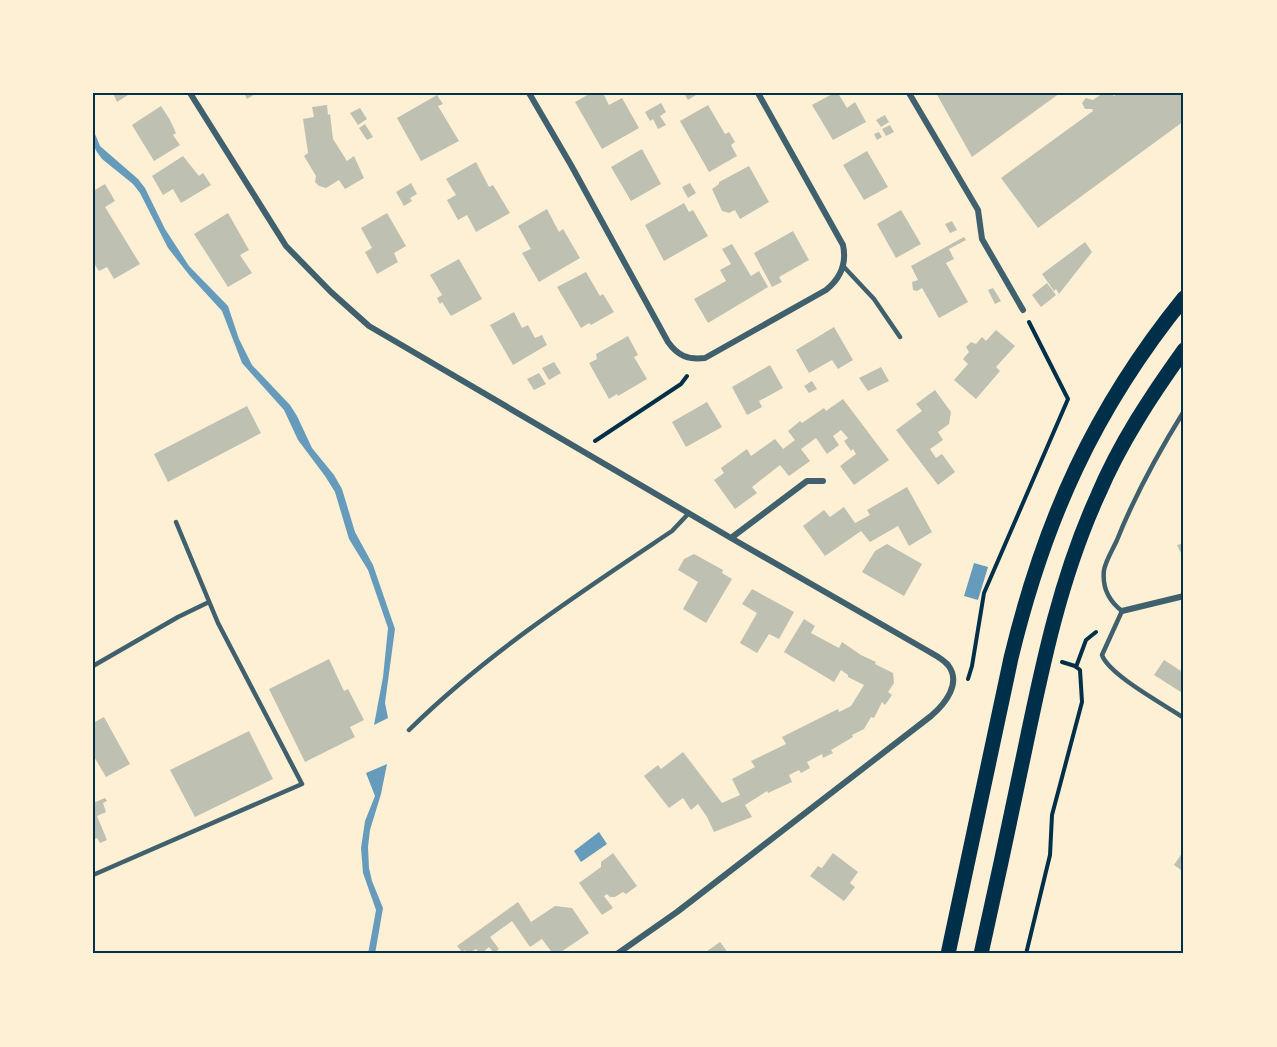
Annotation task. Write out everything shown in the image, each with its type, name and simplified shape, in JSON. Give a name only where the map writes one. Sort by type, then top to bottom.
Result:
[{"type":"main road","points":[[948,954],[1021,614],[1051,524],[1078,461],[1111,400],[1184,298]]},
{"type":"main road","points":[[981,954],[1042,666],[1066,579],[1098,494],[1117,454],[1139,416],[1184,350]]},
{"type":"street","points":[[190,93],[286,246],[351,312],[369,326],[946,663],[953,675],[951,692],[941,707],[911,732],[686,906],[617,954]]},
{"type":"street","points":[[529,93],[572,165],[668,342],[684,357],[705,358],[816,296],[834,284],[844,267],[846,257],[843,245],[758,93]]},
{"type":"street","points":[[909,93],[978,210],[982,239],[1023,310]]},
{"type":"street","points":[[731,538],[807,481],[823,481]]},
{"type":"street","points":[[1122,611],[1184,596]]},
{"type":"lane","points":[[844,267],[874,299],[900,337]]},
{"type":"lane","points":[[1184,411],[1159,451],[1132,502],[1104,569],[1106,588],[1112,603],[1122,611],[1102,655],[1105,662],[1116,673],[1184,718]]},
{"type":"lane","points":[[408,730],[436,703],[537,624],[672,531],[689,513]]},
{"type":"lane","points":[[93,875],[302,784],[218,623],[176,522]]},
{"type":"lane","points":[[93,666],[178,617],[209,602]]},
{"type":"path","points":[[971,673],[984,593],[1068,399],[1023,310]]},
{"type":"path","points":[[595,441],[681,384],[687,375]]},
{"type":"path","points":[[1026,954],[1050,855],[1052,815],[1082,702],[1080,670],[1065,662]]},
{"type":"water","points":[[93,129],[100,146],[138,179],[145,188],[165,229],[189,266],[228,306],[239,339],[252,365],[290,405],[312,448],[334,475],[342,489],[355,532],[373,565],[395,629],[385,703],[388,718],[374,725],[383,677],[388,628],[368,570],[349,539],[335,492],[298,440],[284,410],[242,363],[222,311],[168,248],[140,193],[97,152],[93,145]]},
{"type":"water","points":[[974,563],[988,567],[978,600],[964,596]]},
{"type":"water","points":[[387,764],[370,830],[368,847],[372,881],[383,908],[375,954],[368,954],[376,910],[363,873],[361,848],[365,821],[375,796],[366,773]]},
{"type":"water","points":[[599,832],[607,844],[581,862],[574,851]]},
{"type":"building","points":[[113,93],[131,93],[117,102]]},
{"type":"building","points":[[244,93],[257,93],[247,99]]},
{"type":"building","points":[[591,93],[603,93],[609,105],[622,98],[639,128],[602,149],[575,102]]},
{"type":"building","points":[[684,93],[699,93],[688,100]]},
{"type":"building","points":[[838,93],[847,108],[855,102],[866,122],[833,140],[812,105]]},
{"type":"building","points":[[936,93],[1060,93],[972,157]]},
{"type":"building","points":[[1098,93],[1111,93],[1114,96],[1118,93],[1184,93],[1184,121],[1038,228],[1001,178],[1093,111],[1085,109],[1082,103],[1086,98],[1093,100],[1100,95]]},
{"type":"building","points":[[437,95],[443,104],[438,106],[459,141],[421,161],[397,118]]},
{"type":"building","points":[[661,103],[666,112],[660,116],[666,125],[658,129],[653,119],[650,121],[645,112]]},
{"type":"building","points":[[327,105],[333,139],[347,161],[354,156],[364,178],[345,189],[339,180],[326,188],[319,186],[304,156],[308,153],[303,119],[314,117],[312,107]]},
{"type":"building","points":[[708,105],[725,134],[729,132],[735,142],[731,145],[737,156],[709,172],[680,121]]},
{"type":"building","points":[[161,106],[170,120],[176,133],[173,135],[180,145],[154,161],[132,125]]},
{"type":"building","points":[[360,108],[367,119],[358,125],[350,113]]},
{"type":"building","points":[[885,115],[889,122],[881,127],[876,120]]},
{"type":"building","points":[[365,124],[373,137],[367,140],[359,128]]},
{"type":"building","points":[[890,125],[894,132],[886,136],[882,129]]},
{"type":"building","points":[[879,132],[882,137],[877,140],[874,134]]},
{"type":"building","points":[[642,149],[661,184],[631,201],[611,167]]},
{"type":"building","points":[[867,151],[888,187],[864,200],[843,165]]},
{"type":"building","points":[[183,156],[199,176],[203,173],[211,185],[181,203],[173,189],[163,195],[152,176]]},
{"type":"building","points":[[476,162],[489,187],[493,185],[510,213],[476,232],[467,215],[458,220],[447,200],[456,195],[446,179]]},
{"type":"building","points":[[749,166],[769,202],[740,219],[735,210],[729,213],[722,211],[712,189],[719,182]]},
{"type":"building","points":[[411,183],[417,194],[410,198],[412,201],[404,206],[396,192]]},
{"type":"building","points":[[690,183],[696,193],[688,198],[682,187]]},
{"type":"building","points":[[105,184],[115,201],[105,207],[140,264],[114,279],[107,267],[99,271],[93,262],[93,191]]},
{"type":"building","points":[[684,203],[689,212],[693,210],[708,236],[664,261],[645,225]]},
{"type":"building","points":[[547,209],[559,232],[563,229],[580,258],[539,282],[522,253],[531,249],[518,226]]},
{"type":"building","points":[[901,210],[921,244],[896,258],[877,224]]},
{"type":"building","points":[[228,213],[249,250],[240,255],[252,273],[228,287],[194,234]]},
{"type":"building","points":[[387,213],[406,246],[394,253],[398,262],[377,274],[365,252],[372,248],[361,228]]},
{"type":"building","points":[[952,221],[957,230],[950,233],[945,224]]},
{"type":"building","points":[[793,231],[809,260],[779,277],[782,282],[772,287],[754,253]]},
{"type":"building","points":[[964,237],[966,240],[949,249],[954,259],[946,263],[968,302],[939,318],[922,288],[917,291],[913,290],[912,282],[918,280],[911,266]]},
{"type":"building","points":[[1085,242],[1092,252],[1059,294],[1056,289],[1054,291],[1042,274]]},
{"type":"building","points":[[732,244],[751,276],[759,271],[768,287],[708,323],[694,299],[726,281],[720,270],[731,264],[722,249]]},
{"type":"building","points":[[459,259],[482,299],[451,316],[442,302],[440,304],[437,298],[442,295],[430,275]]},
{"type":"building","points":[[586,272],[600,296],[603,294],[614,312],[581,328],[557,287]]},
{"type":"building","points":[[1047,283],[1056,295],[1041,307],[1032,295]]},
{"type":"building","points":[[993,288],[1001,301],[995,304],[988,290]]},
{"type":"building","points":[[514,312],[522,328],[528,325],[535,338],[542,335],[547,345],[513,365],[490,325]]},
{"type":"building","points":[[834,327],[853,360],[838,369],[832,360],[809,373],[796,350]]},
{"type":"building","points":[[996,330],[1015,346],[996,367],[1000,371],[976,399],[954,380],[968,364],[963,359],[969,352],[966,347],[971,342],[976,344],[982,337],[986,341]]},
{"type":"building","points":[[628,336],[638,355],[634,357],[647,379],[609,399],[589,363],[597,359],[596,354]]},
{"type":"building","points":[[554,362],[561,373],[549,380],[542,368]]},
{"type":"building","points":[[770,365],[783,388],[759,401],[762,407],[747,415],[732,387]]},
{"type":"building","points":[[881,367],[889,381],[868,391],[859,378]]},
{"type":"building","points":[[539,373],[546,384],[534,390],[527,379]]},
{"type":"building","points":[[812,381],[817,389],[809,393],[804,386]]},
{"type":"building","points":[[935,390],[951,412],[949,424],[938,432],[943,440],[930,449],[936,458],[942,454],[955,472],[938,485],[896,430],[922,411],[916,404]]},
{"type":"building","points":[[843,399],[889,460],[854,485],[840,466],[856,454],[844,441],[848,438],[841,430],[833,436],[839,445],[827,454],[816,438],[801,449],[810,461],[789,476],[780,465],[752,487],[757,493],[735,509],[714,480],[724,473],[721,468],[747,449],[751,456],[775,439],[783,449],[795,440],[788,431],[800,421],[802,423],[824,408],[826,411]]},
{"type":"building","points":[[707,402],[722,427],[686,447],[672,422]]},
{"type":"building","points":[[247,406],[261,433],[168,482],[154,454]]},
{"type":"building","points":[[907,487],[932,532],[909,546],[898,526],[870,542],[861,531],[825,556],[803,526],[824,510],[830,517],[844,507],[855,523],[870,515],[867,510]]},
{"type":"building","points":[[1184,543],[1184,559],[1177,545]]},
{"type":"building","points":[[887,544],[922,564],[904,596],[862,572],[875,551]]},
{"type":"building","points":[[694,554],[723,570],[722,573],[732,579],[706,623],[683,609],[698,582],[678,570],[684,559]]},
{"type":"building","points":[[752,589],[794,612],[779,639],[769,634],[757,653],[740,643],[757,613],[742,604]]},
{"type":"building","points":[[804,619],[815,626],[811,633],[839,648],[842,642],[893,673],[894,683],[888,692],[892,695],[885,705],[882,702],[874,718],[871,717],[864,729],[831,750],[833,753],[823,758],[822,754],[807,762],[810,768],[801,773],[799,770],[789,775],[792,782],[768,793],[767,791],[745,805],[752,817],[714,832],[698,804],[691,810],[683,798],[669,808],[644,776],[658,765],[661,769],[683,752],[722,803],[740,795],[732,779],[755,767],[751,761],[786,744],[782,737],[838,709],[839,712],[851,706],[864,685],[848,677],[841,670],[834,682],[784,652]]},
{"type":"building","points":[[329,659],[344,691],[348,689],[364,720],[350,727],[355,737],[305,762],[269,689]]},
{"type":"building","points":[[1164,660],[1181,671],[1184,667],[1184,694],[1154,675]]},
{"type":"building","points":[[104,717],[130,764],[106,777],[93,755],[93,723]]},
{"type":"building","points":[[249,731],[273,779],[195,817],[170,770]]},
{"type":"building","points":[[105,798],[107,801],[103,803],[106,812],[97,816],[107,840],[100,843],[97,838],[93,840],[93,803]]},
{"type":"building","points":[[1184,850],[1184,872],[1174,865]]},
{"type":"building","points":[[613,853],[637,886],[626,894],[623,892],[615,897],[607,894],[604,896],[613,908],[602,915],[579,883],[601,867],[601,862]]},
{"type":"building","points":[[833,853],[858,872],[850,883],[855,887],[844,901],[810,876],[818,866],[822,868]]},
{"type":"building","points":[[518,902],[531,922],[555,906],[572,908],[589,933],[558,954],[553,954],[542,939],[530,947],[512,921],[490,937],[499,949],[494,953],[489,947],[481,954],[476,949],[468,954],[465,950],[462,952],[457,946]]},
{"type":"building","points":[[720,942],[729,954],[703,954]]}]
